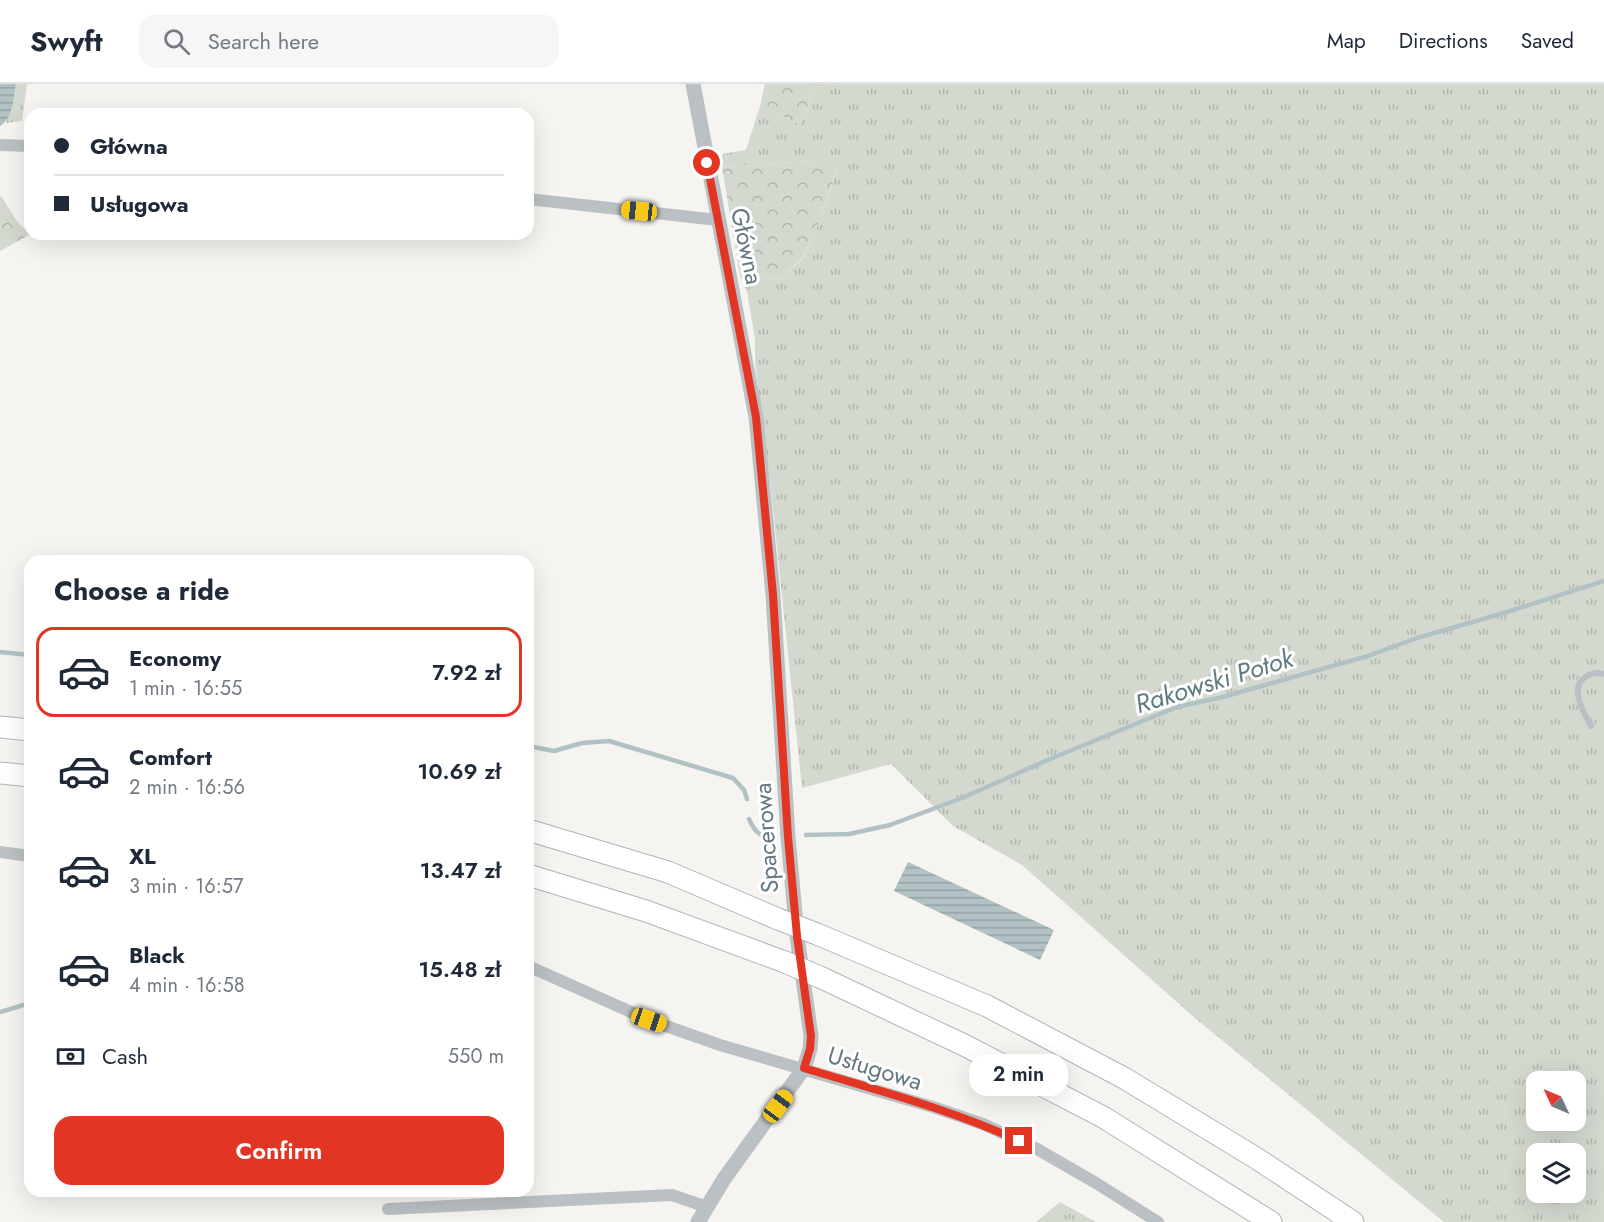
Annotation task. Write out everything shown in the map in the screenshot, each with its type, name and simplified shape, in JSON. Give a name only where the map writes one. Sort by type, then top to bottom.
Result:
[{"type":"highway","points":[[0,727],[24,729]]},
{"type":"highway","points":[[0,773],[24,775]]},
{"type":"highway","points":[[534,832],[668,872],[987,1006],[1124,1078],[1256,1158],[1353,1222]]},
{"type":"highway","points":[[534,877],[645,910],[822,978],[966,1046],[1103,1117],[1271,1222]]},
{"type":"street","name":"Główna","points":[[693,84],[756,417]]},
{"type":"street","points":[[0,146],[24,146]]},
{"type":"street","points":[[534,200],[718,220]]},
{"type":"street","name":"Spacerowa","points":[[698,1222],[724,1179],[804,1068],[810,1049],[811,1036],[797,936],[788,837],[773,595],[756,417]]},
{"type":"street","points":[[0,852],[24,855]]},
{"type":"street","name":"Usługowa","points":[[534,969],[649,1020],[720,1045],[804,1068],[983,1124],[1037,1149],[1158,1222]]},
{"type":"street","points":[[388,1209],[552,1203],[661,1195],[672,1195],[707,1207]]},
{"type":"lane","points":[[1591,726],[1577,693],[1579,684],[1585,676],[1592,673],[1604,674]]},
{"type":"green space","points":[[16,84],[27,84],[22,121],[6,123],[12,110]]},
{"type":"green space","points":[[765,84],[839,84],[811,88],[807,116],[799,124],[760,106]]},
{"type":"green space","points":[[839,84],[1604,84],[1604,1222],[1444,1222],[1195,1018],[1022,865],[953,826],[891,764],[802,788],[770,481],[755,363],[755,339],[747,292],[740,275],[780,280],[802,259],[816,230],[836,173],[813,161],[722,167],[722,154],[746,150],[760,106],[799,124],[807,116],[811,88]]},
{"type":"green space","points":[[813,161],[836,172],[816,230],[802,258],[780,280],[740,275],[722,167]]},
{"type":"green space","points":[[0,195],[24,228],[24,238],[0,251]]},
{"type":"green space","points":[[1060,1202],[1096,1222],[1036,1222]]},
{"type":"shaded area","points":[[0,84],[16,84],[10,113],[5,123],[0,126]]},
{"type":"shaded area","points":[[908,862],[1054,930],[1040,960],[894,891]]},
{"type":"waterway","name":"Rakowski Potok","points":[[806,835],[849,834],[890,825],[962,798],[1177,707],[1223,697],[1368,656],[1417,638],[1604,581]]},
{"type":"waterway","name":"Rakowski Potok","points":[[0,652],[24,654]]},
{"type":"waterway","name":"Rakowski Potok","points":[[534,747],[554,751],[582,743],[609,741],[733,778],[744,790],[747,799]]},
{"type":"waterway","name":"Rakowski Potok","points":[[749,819],[757,832],[771,838]]},
{"type":"waterway","points":[[0,1012],[24,1005]]},
{"type":"route","points":[[707,163],[756,417],[773,595],[788,837],[797,936],[811,1036],[810,1049],[804,1068],[933,1107],[983,1124],[1019,1141]]}]
